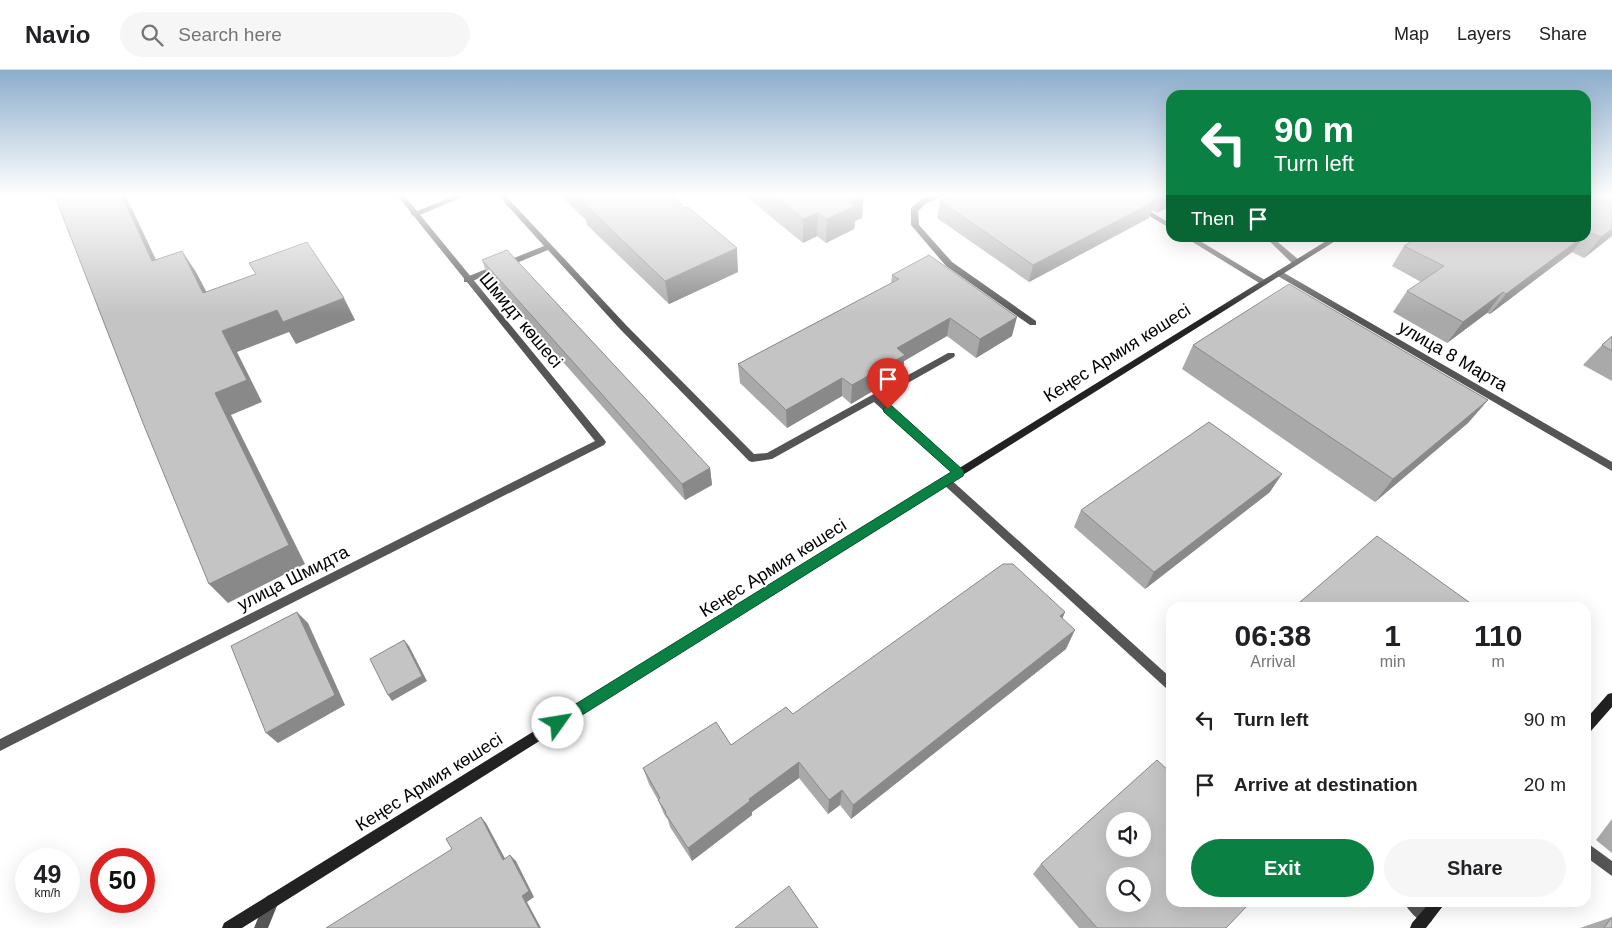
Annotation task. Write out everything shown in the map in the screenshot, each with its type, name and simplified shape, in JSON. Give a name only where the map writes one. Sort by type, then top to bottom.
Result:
[{"type":"main road","name":"Кеңес Армия көшесі","points":[[229,928],[1329,242]]},
{"type":"main road","points":[[1591,722],[1612,698]]},
{"type":"main road","points":[[1417,928],[1435,907]]},
{"type":"street","name":"Шмидт көшесі","points":[[430,234],[601,442]]},
{"type":"street","points":[[538,234],[623,327],[752,458],[769,456],[876,398],[951,354]]},
{"type":"street","points":[[923,234],[949,264],[1033,323]]},
{"type":"street","points":[[1197,242],[1264,282]]},
{"type":"street","points":[[1274,242],[1296,262]]},
{"type":"street","points":[[467,280],[549,246]]},
{"type":"street","name":"улица 8 Марта","points":[[1279,273],[1612,466]]},
{"type":"street","points":[[876,398],[959,473]]},
{"type":"street","name":"улица Шмидта","points":[[0,745],[601,442]]},
{"type":"street","points":[[946,481],[1166,681]]},
{"type":"street","points":[[1591,852],[1612,869]]},
{"type":"street","points":[[261,928],[272,901]]},
{"type":"street","points":[[1415,907],[1426,917]]},
{"type":"building","points":[[70,234],[140,234],[152,261],[182,251],[203,293],[256,274],[249,263],[307,242],[344,298],[283,322],[277,310],[222,331],[247,380],[215,393],[289,545],[209,584],[143,423]]},
{"type":"building","points":[[616,234],[720,234],[737,248],[665,281]]},
{"type":"building","points":[[988,234],[1092,234],[1033,265]]},
{"type":"building","points":[[1593,234],[1605,234],[1601,237]]},
{"type":"building","points":[[1410,242],[1576,242],[1506,294],[1503,292],[1463,322],[1407,291],[1444,266],[1404,246]]},
{"type":"building","points":[[507,250],[710,468],[682,484],[482,260]]},
{"type":"building","points":[[929,255],[1017,317],[980,339],[950,318],[897,348],[905,355],[852,385],[842,378],[786,410],[738,364],[899,279],[892,275]]},
{"type":"building","points":[[1289,284],[1488,400],[1393,479],[1193,345]]},
{"type":"building","points":[[1612,336],[1612,351],[1602,345]]},
{"type":"building","points":[[1209,422],[1282,474],[1154,572],[1081,510]]},
{"type":"building","points":[[1377,536],[1469,602],[1300,602]]},
{"type":"building","points":[[1003,564],[1013,564],[1065,612],[1060,616],[1075,630],[853,805],[842,790],[829,800],[799,762],[688,848],[665,813],[658,800],[660,798],[643,768],[716,722],[731,745],[786,707],[793,714]]},
{"type":"building","points":[[297,612],[335,695],[266,733],[231,646]]},
{"type":"building","points":[[404,640],[422,676],[388,695],[370,659]]},
{"type":"building","points":[[1157,760],[1166,768],[1166,907],[1246,907],[1226,928],[1097,928],[1041,864]]},
{"type":"building","points":[[481,817],[503,860],[510,855],[529,891],[522,896],[539,928],[326,928],[452,849],[446,839]]},
{"type":"building","points":[[789,886],[818,928],[735,928]]},
{"type":"building","points":[[1612,917],[1612,928],[1604,928]]},
{"type":"route","points":[[558,723],[959,473],[888,409]]}]
